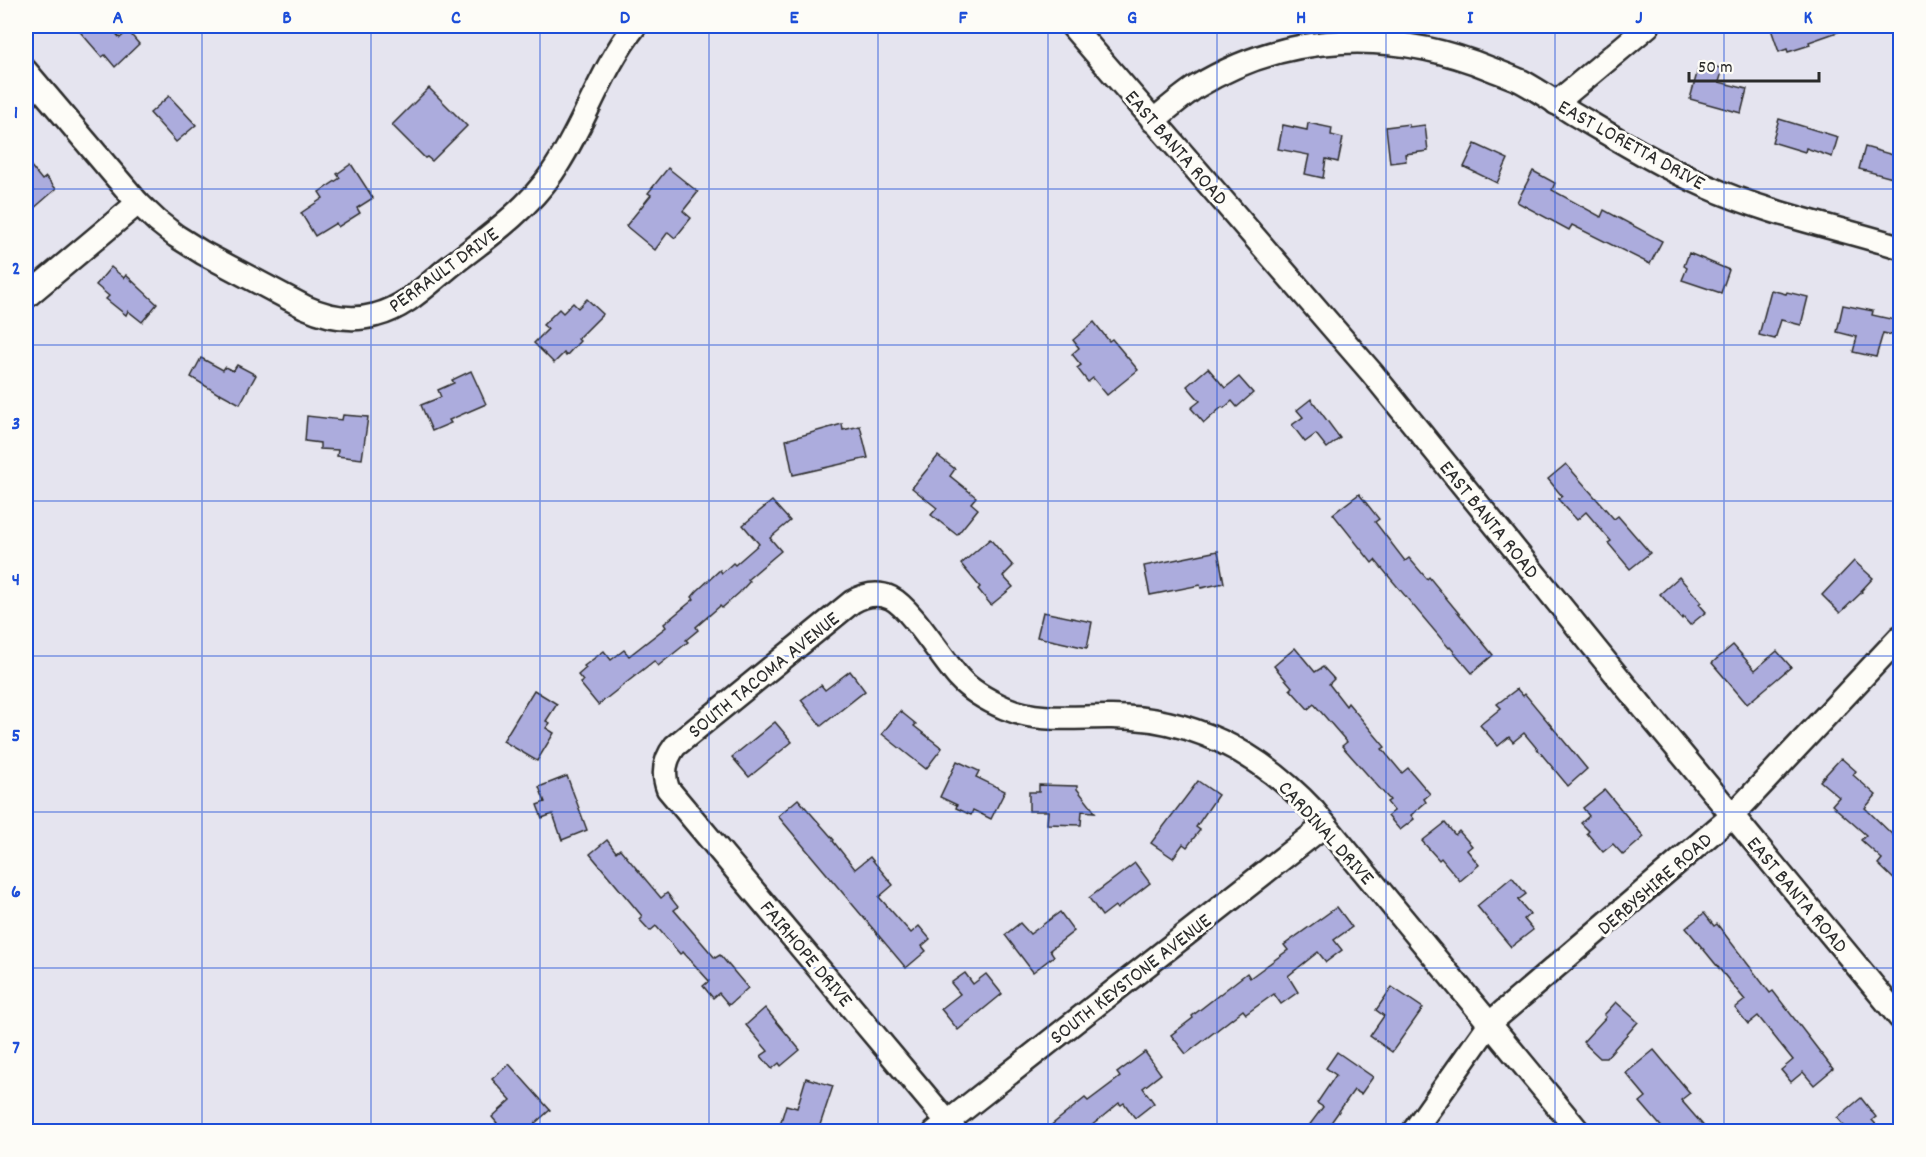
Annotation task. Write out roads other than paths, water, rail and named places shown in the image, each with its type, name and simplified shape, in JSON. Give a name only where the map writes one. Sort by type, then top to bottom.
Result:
[{"type":"street","name":"PERRAULT DRIVE","points":[[138,203],[170,231],[193,247],[305,307],[344,318],[368,317],[383,313],[405,302],[502,226],[533,198],[562,157],[613,60],[635,26]]},
{"type":"street","name":"EAST BANTA ROAD","points":[[1072,26],[1372,373],[1619,678],[1900,1018]]},
{"type":"street","points":[[1556,103],[1648,26]]},
{"type":"street","name":"EAST LORETTA DRIVE","points":[[1153,121],[1196,88],[1216,76],[1255,59],[1318,43],[1358,41],[1382,34],[1469,60],[1521,82],[1647,156],[1706,186],[1777,212],[1900,247]]},
{"type":"street","points":[[26,71],[138,203],[26,297]]},
{"type":"street","name":"SOUTH TACOMA AVENUE","points":[[665,772],[668,756],[679,743],[852,602],[867,596],[878,595]]},
{"type":"street","name":"CARDINAL DRIVE","points":[[878,595],[891,598],[901,605],[960,679],[1001,706],[1041,717],[1135,718],[1184,727],[1230,745],[1265,766],[1302,798],[1579,1131]]},
{"type":"street","name":"DERBYSHIRE ROAD","points":[[1413,1131],[1490,1023],[1733,815],[1900,637]]},
{"type":"street","name":"FAIRHOPE DRIVE","points":[[665,772],[664,777],[668,789],[946,1128]]},
{"type":"street","name":"SOUTH KEYSTONE AVENUE","points":[[946,1128],[1325,825]]}]
